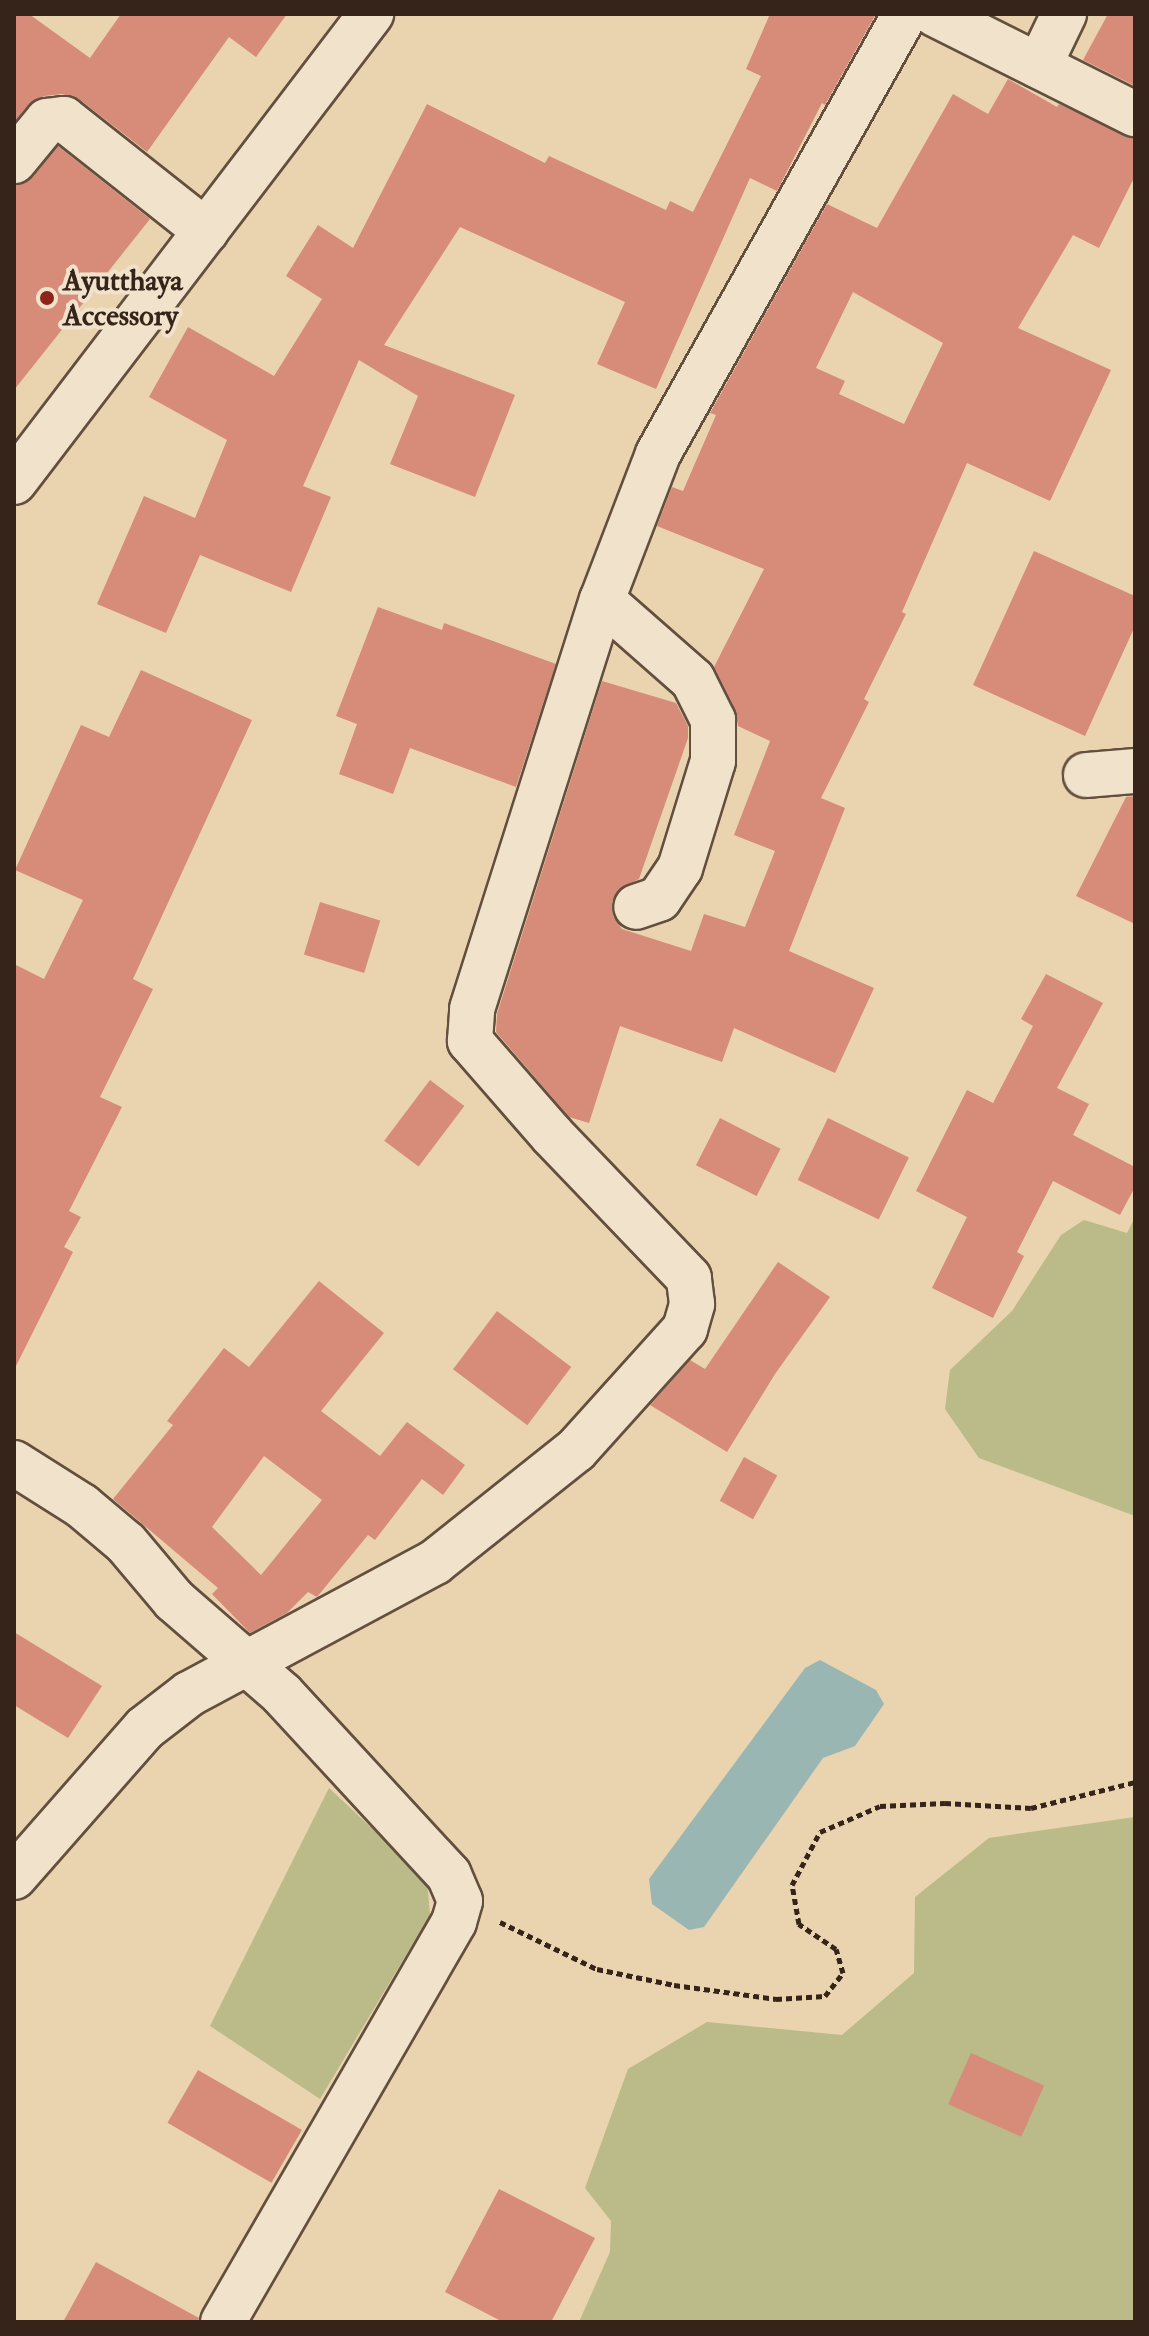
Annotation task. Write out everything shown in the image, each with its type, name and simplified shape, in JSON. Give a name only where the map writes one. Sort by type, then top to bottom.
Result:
[{"type":"street","points":[[14,482],[371,14]]},
{"type":"street","points":[[14,1877],[145,1728],[189,1694],[435,1562],[576,1450],[685,1329],[692,1304],[689,1278],[552,1135],[470,1041],[472,1009],[602,600],[658,454],[905,14]]},
{"type":"street","points":[[935,14],[1135,114]]},
{"type":"street","points":[[1039,66],[1064,14]]},
{"type":"street","points":[[14,161],[47,121],[64,119],[206,231]]},
{"type":"street","points":[[602,600],[693,680],[713,720],[713,761],[680,868],[659,899],[636,907]]},
{"type":"street","points":[[1086,775],[1135,771]]},
{"type":"street","points":[[14,1463],[82,1506],[126,1543],[174,1600],[282,1694],[449,1875],[460,1901],[454,1922],[223,2322]]},
{"type":"path","points":[[460,1901],[597,1969],[674,1985],[776,1999],[825,1996],[843,1973],[836,1949],[799,1924],[792,1885],[820,1832],[880,1806],[945,1803],[1031,1808],[1135,1782]]},
{"type":"green space","points":[[1135,1217],[1135,1516],[979,1458],[945,1409],[950,1370],[1012,1311],[1061,1235],[1084,1220],[1127,1233]]},
{"type":"green space","points":[[329,1788],[427,1880],[430,1915],[320,2099],[210,2026]]},
{"type":"green space","points":[[1135,1817],[1135,2322],[579,2322],[610,2252],[611,2221],[585,2188],[628,2069],[707,2022],[842,2035],[914,1973],[915,1897],[989,1838]]},
{"type":"water","points":[[820,1660],[876,1690],[884,1704],[855,1746],[823,1758],[704,1927],[689,1930],[652,1904],[649,1879],[805,1668]]},
{"type":"building","points":[[14,14],[29,14],[90,58],[121,14],[287,14],[256,57],[229,37],[147,152],[79,99],[62,94],[44,96],[29,104],[14,122]]},
{"type":"building","points":[[770,14],[876,14],[825,105],[822,103],[777,191],[750,178],[656,389],[597,364],[625,302],[460,227],[384,345],[515,395],[475,497],[390,464],[418,396],[359,360],[303,486],[331,497],[291,592],[200,555],[166,633],[97,604],[144,496],[195,518],[227,440],[149,397],[188,327],[274,376],[322,299],[286,276],[318,225],[353,248],[427,104],[545,163],[549,156],[666,210],[670,201],[693,212],[761,76],[746,69]]},
{"type":"building","points":[[1108,14],[1135,14],[1135,86],[1083,60]]},
{"type":"building","points":[[1008,79],[1057,107],[1059,104],[1135,139],[1135,176],[1099,248],[1073,235],[1018,328],[1111,370],[1050,501],[967,463],[902,612],[906,614],[864,699],[869,702],[821,798],[845,808],[789,951],[874,988],[835,1073],[734,1028],[722,1062],[620,1026],[589,1123],[569,1117],[496,1032],[497,1014],[602,681],[676,703],[688,726],[688,738],[639,879],[618,890],[612,902],[613,916],[622,929],[691,951],[704,914],[745,927],[775,851],[734,835],[770,741],[738,726],[735,709],[714,667],[764,569],[657,526],[672,487],[683,491],[716,415],[710,413],[827,204],[877,228],[953,94],[988,114]],"holes":[[[853,292],[943,343],[904,424],[839,394],[845,381],[816,368]]]},
{"type":"building","points":[[58,146],[150,219],[14,390],[14,185],[33,177]]},
{"type":"building","points":[[1034,551],[1135,596],[1135,626],[1085,736],[973,685]]},
{"type":"building","points":[[378,607],[442,630],[444,623],[556,664],[516,787],[410,748],[393,794],[339,774],[357,724],[336,716]]},
{"type":"building","points":[[141,670],[252,720],[133,979],[153,989],[100,1097],[122,1107],[69,1211],[81,1217],[64,1247],[73,1252],[14,1370],[14,964],[44,979],[83,900],[15,870],[81,725],[109,737]]},
{"type":"building","points":[[1135,796],[1135,924],[1076,896],[1126,797]]},
{"type":"building","points":[[320,902],[380,920],[364,973],[304,955]]},
{"type":"building","points":[[1046,974],[1103,1003],[1057,1088],[1089,1104],[1073,1135],[1135,1167],[1135,1187],[1120,1215],[1053,1181],[1017,1252],[1024,1256],[993,1318],[932,1288],[967,1217],[916,1191],[967,1090],[993,1103],[1033,1026],[1021,1019]]},
{"type":"building","points":[[430,1080],[464,1106],[419,1167],[384,1141]]},
{"type":"building","points":[[720,1118],[781,1149],[757,1196],[696,1165]]},
{"type":"building","points":[[828,1118],[909,1157],[879,1219],[798,1180]]},
{"type":"building","points":[[778,1262],[830,1297],[775,1374],[727,1452],[650,1405],[690,1360],[705,1369]]},
{"type":"building","points":[[319,1281],[384,1333],[321,1411],[380,1456],[407,1422],[465,1465],[443,1495],[422,1479],[375,1540],[368,1535],[317,1597],[308,1592],[287,1613],[250,1633],[212,1594],[218,1588],[113,1499],[173,1425],[167,1421],[224,1348],[249,1367]],"holes":[[[264,1456],[322,1500],[261,1575],[212,1527]]]},
{"type":"building","points":[[497,1311],[571,1367],[527,1425],[453,1369]]},
{"type":"building","points":[[744,1457],[777,1475],[753,1519],[720,1501]]},
{"type":"building","points":[[14,1632],[102,1686],[68,1738],[14,1705]]},
{"type":"building","points":[[971,2053],[1044,2086],[1021,2137],[948,2104]]},
{"type":"building","points":[[198,2070],[302,2130],[271,2183],[168,2123]]},
{"type":"building","points":[[499,2189],[595,2238],[551,2322],[503,2322],[445,2292]]},
{"type":"building","points":[[96,2262],[199,2318],[198,2322],[63,2322]]},
{"type":"place","name":"Ayutthaya Accessory","points":[[47,298]]}]
